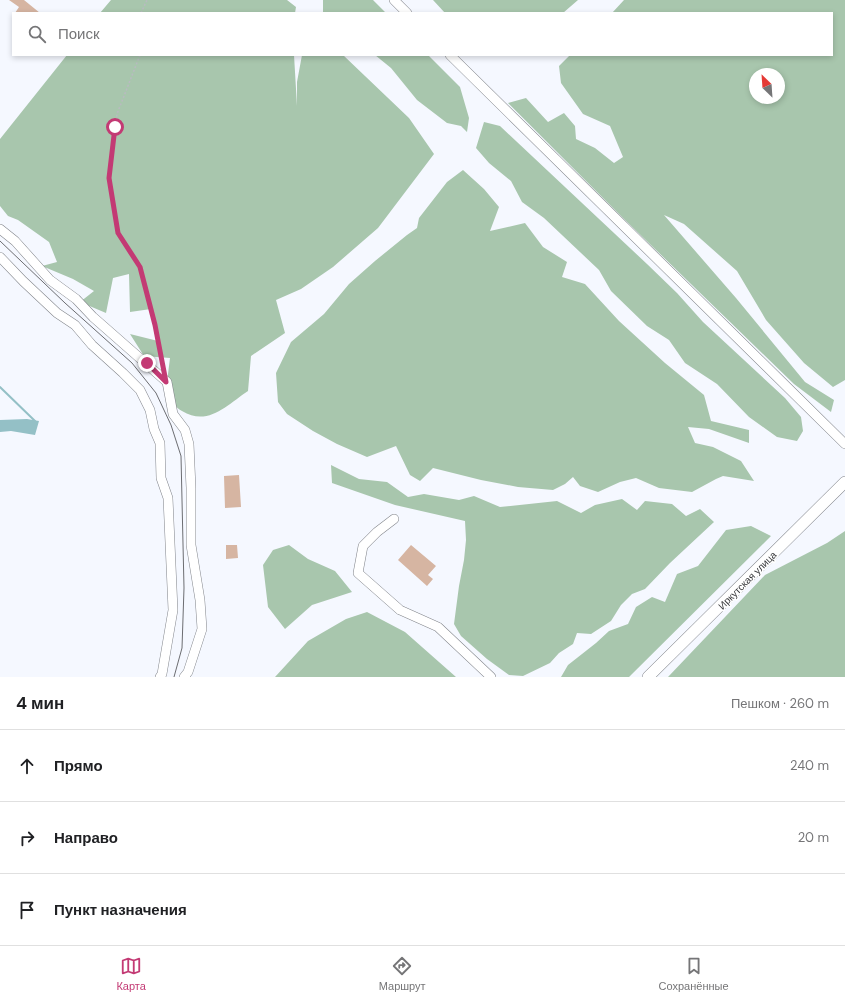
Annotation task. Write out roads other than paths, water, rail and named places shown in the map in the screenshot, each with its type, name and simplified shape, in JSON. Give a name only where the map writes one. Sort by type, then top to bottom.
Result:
[{"type":"main road","name":"Иркутская улица","points":[[648,677],[845,482]]},
{"type":"street","points":[[394,0],[406,12]]},
{"type":"street","points":[[451,56],[845,444]]},
{"type":"street","points":[[0,229],[14,241],[50,280],[76,299],[93,317],[166,382],[173,414],[185,430],[189,444],[192,545],[200,600],[202,629],[188,672],[184,677]]},
{"type":"street","points":[[0,257],[23,282],[57,313],[75,325],[92,345],[123,372],[140,390],[150,410],[154,429],[160,443],[161,478],[168,498],[173,610],[162,674],[160,677]]},
{"type":"street","points":[[394,519],[377,532],[363,546],[358,574],[400,610],[438,627],[491,677]]},
{"type":"water","points":[[27,419],[39,421],[35,435],[11,431],[0,432],[0,420]]},
{"type":"waterway","points":[[0,387],[35,421]]},
{"type":"tram line","points":[[0,241],[65,303],[132,363],[156,393],[171,425],[181,456],[184,588],[182,648],[174,677]]}]
